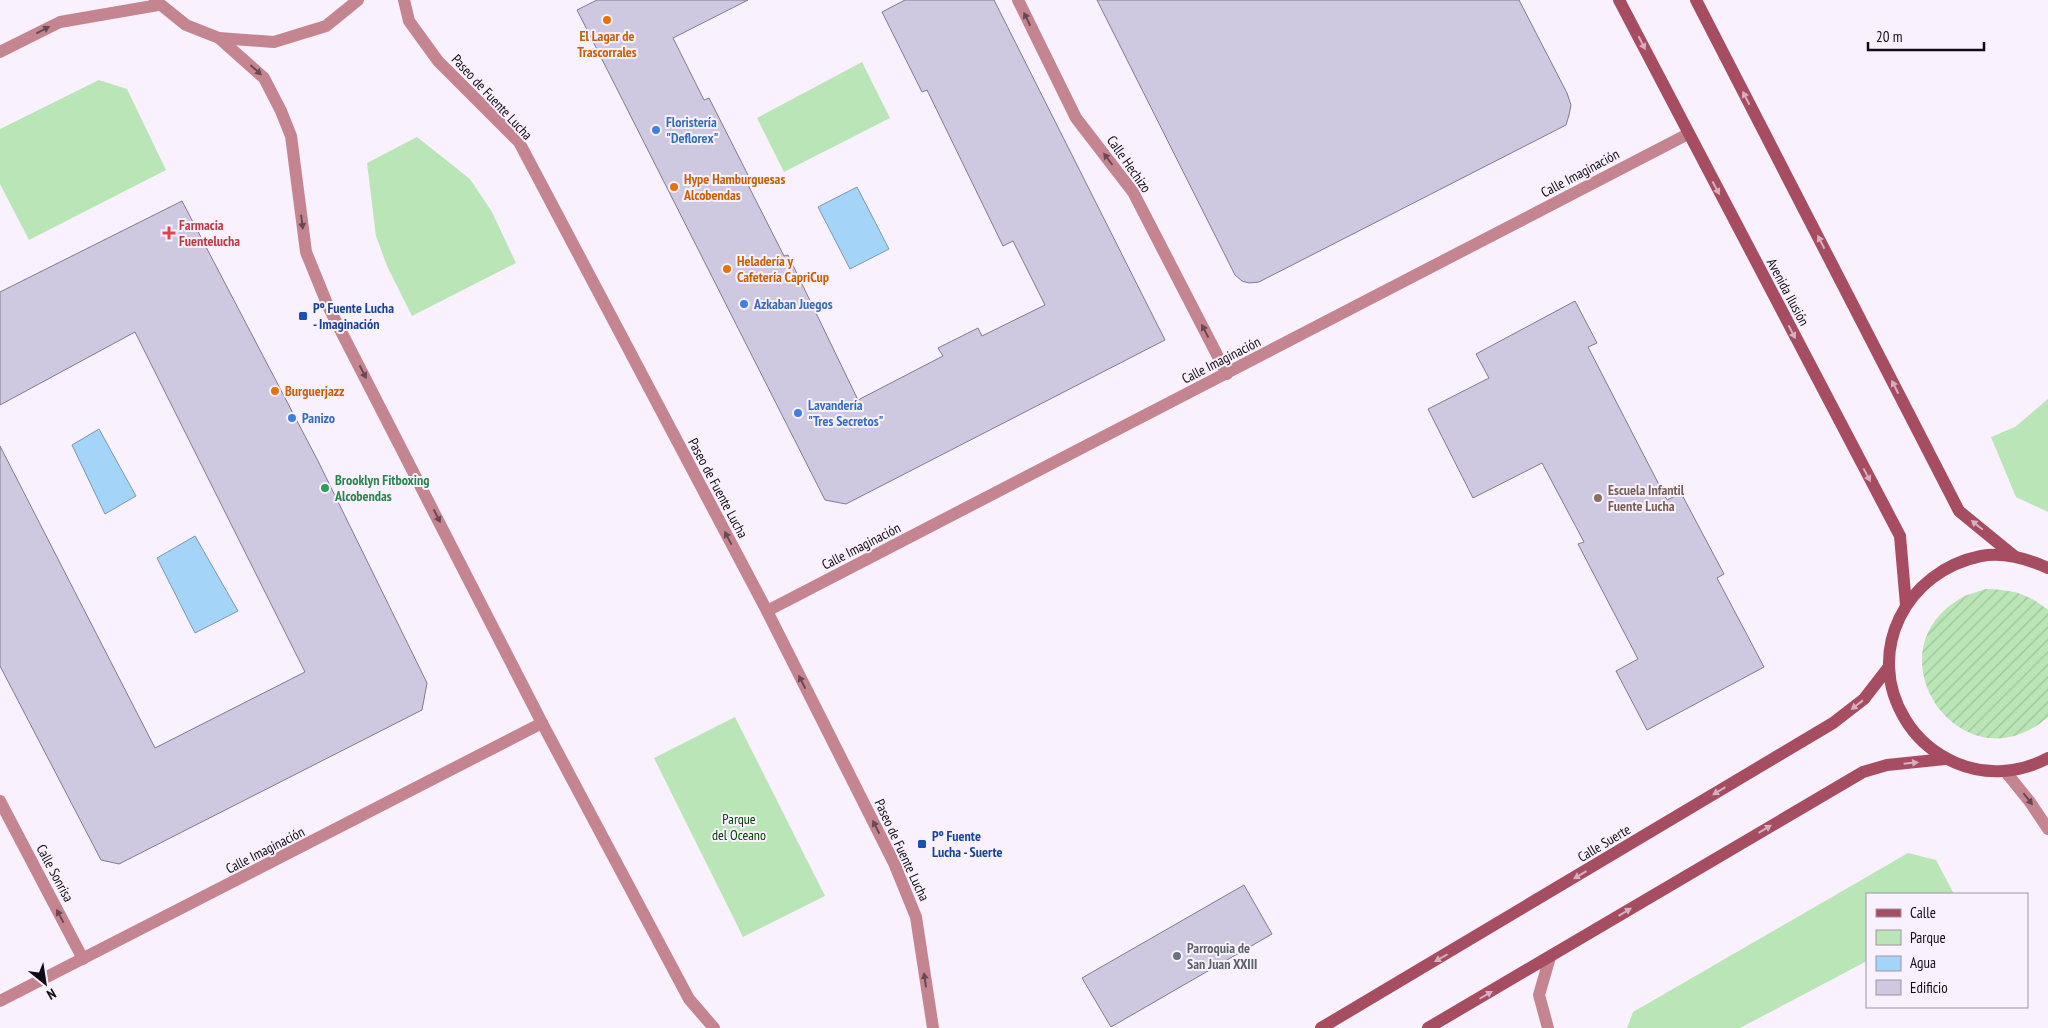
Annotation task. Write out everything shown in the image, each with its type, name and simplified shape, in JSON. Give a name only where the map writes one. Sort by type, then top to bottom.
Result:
[{"type":"main road","name":"Avenida Ilusión","points":[[1619,0],[1900,536],[1906,605]]},
{"type":"main road","points":[[1696,0],[1959,511],[2014,556]]},
{"type":"main road","points":[[2048,568],[2014,556],[1983,556],[1953,564],[1926,581],[1906,605],[1892,635],[1888,668],[1896,705],[1916,736],[1945,759],[1964,767],[1985,771],[2005,771],[2027,768],[2048,758]]},
{"type":"main road","name":"Calle Suerte","points":[[1321,1028],[1833,723],[1864,699],[1888,668]]},
{"type":"main road","points":[[1428,1028],[1863,772],[1887,765],[1945,759]]},
{"type":"street","points":[[0,52],[60,22],[156,2],[186,25],[219,38],[274,42],[326,26],[358,0]]},
{"type":"street","name":"Paseo de Fuente Lucha","points":[[404,0],[409,21],[438,61],[519,142],[766,611],[894,863],[916,918],[933,1028]]},
{"type":"street","name":"Calle Hechizo","points":[[1018,0],[1076,118],[1133,192],[1227,374]]},
{"type":"street","points":[[219,38],[264,78],[281,111],[291,136],[306,252],[328,306],[542,723],[689,999],[714,1028]]},
{"type":"street","name":"Calle Imaginación","points":[[766,611],[1688,134]]},
{"type":"street","name":"Calle Imaginación","points":[[0,1001],[542,723]]},
{"type":"street","points":[[2005,771],[2030,802],[2048,829]]},
{"type":"street","name":"Calle Sonrisa","points":[[0,801],[83,959]]},
{"type":"street","points":[[1548,1028],[1540,995],[1550,957]]},
{"type":"green space","points":[[862,62],[890,118],[784,172],[757,118]]},
{"type":"green space","points":[[99,80],[127,89],[166,170],[29,240],[0,184],[0,129]]},
{"type":"green space","points":[[417,137],[470,179],[492,212],[516,263],[412,316],[387,266],[376,236],[367,163]]},
{"type":"green space","points":[[2048,399],[2048,512],[2016,497],[1991,437],[2015,427]]},
{"type":"green space","points":[[1986,589],[2004,590],[2026,596],[2048,610],[2048,717],[2016,735],[1986,738],[1959,727],[1937,706],[1925,680],[1923,651],[1934,622],[1961,598]]},
{"type":"green space","name":"Parque del Oceano","points":[[735,717],[825,896],[743,937],[654,758]]},
{"type":"green space","points":[[1908,853],[1936,860],[1953,893],[1866,893],[1866,962],[1740,1028],[1627,1028],[1633,1012]]},
{"type":"water","points":[[857,187],[889,249],[850,269],[818,207]]},
{"type":"water","points":[[99,429],[136,496],[105,514],[72,445]]},
{"type":"water","points":[[195,536],[238,611],[195,633],[157,558]]},
{"type":"building","points":[[597,0],[748,0],[673,38],[704,100],[709,98],[749,177],[745,179],[784,256],[788,255],[858,400],[943,356],[938,348],[978,328],[982,336],[1045,305],[1013,241],[1003,246],[927,90],[922,92],[882,12],[905,0],[994,0],[1165,340],[846,504],[825,500],[577,10]]},
{"type":"building","points":[[1097,0],[1519,0],[1567,93],[1571,105],[1569,115],[1566,125],[1259,282],[1249,283],[1242,281],[1235,275]]},
{"type":"building","points":[[182,201],[318,461],[427,683],[422,710],[119,864],[101,860],[0,666],[0,446],[155,748],[305,672],[135,332],[0,405],[0,292]]},
{"type":"building","points":[[1575,301],[1597,343],[1588,347],[1639,446],[1667,500],[1681,493],[1724,574],[1717,578],[1764,667],[1647,730],[1616,671],[1638,659],[1578,544],[1584,542],[1542,463],[1473,498],[1428,409],[1489,378],[1476,354]]},
{"type":"building","name":"Parroquia de San Juan XXIII","points":[[1244,885],[1272,934],[1111,1027],[1082,978]]},
{"type":"place","name":"El Lagar de Trascorrales","points":[[607,20]]},
{"type":"place","name":"Floristería \"Deflorex\"","points":[[656,130]]},
{"type":"place","name":"Hype Hamburguesas Alcobendas","points":[[674,187]]},
{"type":"place","name":"Farmacia Fuentelucha","points":[[169,233]]},
{"type":"place","name":"Heladería y Cafetería CapriCup","points":[[727,269]]},
{"type":"place","name":"Azkaban Juegos","points":[[744,304]]},
{"type":"place","name":"Pº Fuente Lucha - Imaginación","points":[[303,316]]},
{"type":"place","name":"Burguerjazz","points":[[275,391]]},
{"type":"place","name":"Lavandería \"Tres Secretos\"","points":[[798,413]]},
{"type":"place","name":"Panizo","points":[[292,418]]},
{"type":"place","name":"Brooklyn Fitboxing Alcobendas","points":[[325,488]]},
{"type":"place","name":"Escuela Infantil Fuente Lucha","points":[[1598,498]]},
{"type":"place","name":"Pº Fuente Lucha - Suerte","points":[[922,844]]},
{"type":"place","name":"Parroquia de San Juan XXIII","points":[[1177,956]]}]
